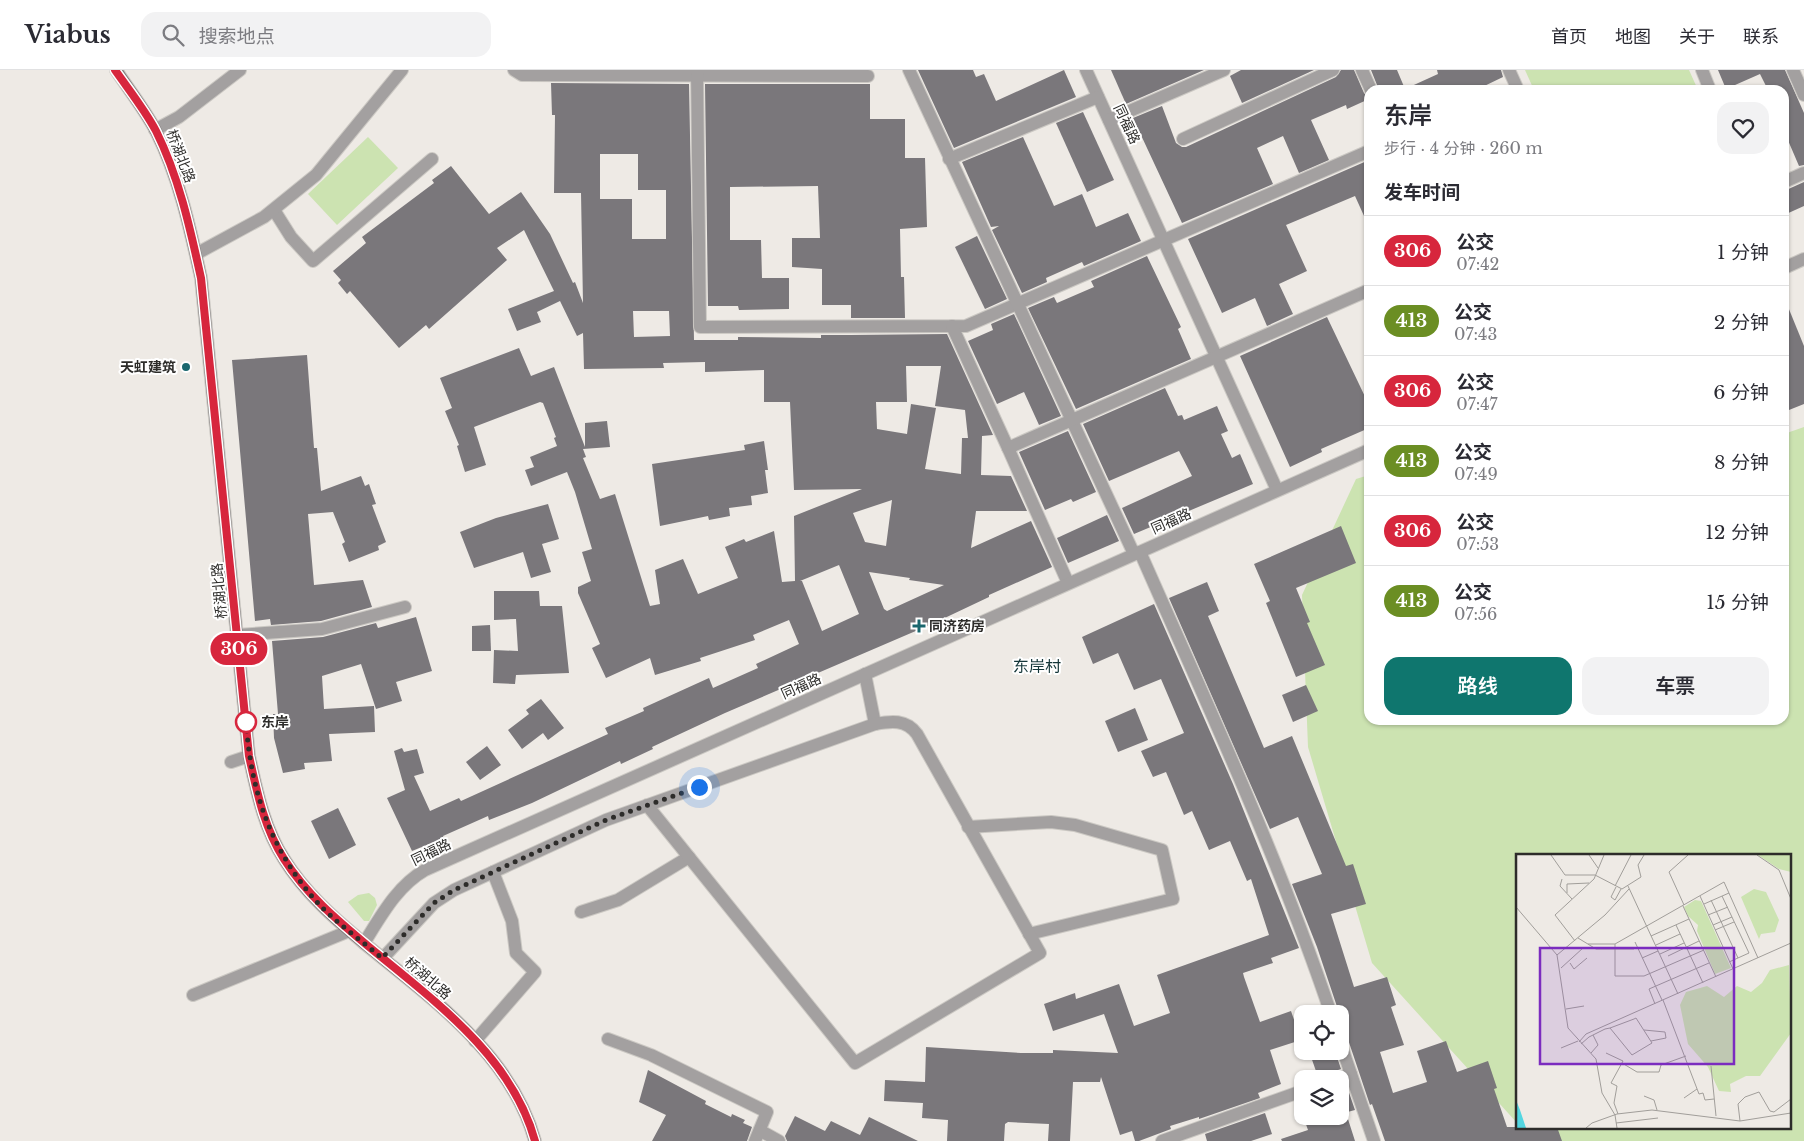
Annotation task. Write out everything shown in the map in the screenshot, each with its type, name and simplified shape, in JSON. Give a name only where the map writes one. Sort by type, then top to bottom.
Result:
[{"type":"main road","name":"桥湖北路","points":[[116,70],[155,130],[175,179],[196,254],[207,327],[249,756],[260,808],[284,859],[317,902],[456,1021],[505,1074],[517,1094],[535,1141]]},
{"type":"street","points":[[155,130],[192,107],[240,70]]},
{"type":"street","points":[[196,254],[274,210],[316,175],[402,70]]},
{"type":"street","points":[[514,70],[522,75],[697,73],[868,76]]},
{"type":"street","points":[[909,70],[1071,421],[1137,553],[1252,806],[1306,941],[1328,1005]]},
{"type":"street","name":"同福路","points":[[1086,70],[1277,490]]},
{"type":"street","points":[[1109,120],[1224,70]]},
{"type":"street","points":[[1183,139],[1333,70]]},
{"type":"street","points":[[1362,70],[1369,85]]},
{"type":"street","points":[[1509,70],[1514,85]]},
{"type":"street","points":[[1702,70],[1708,85]]},
{"type":"street","points":[[1793,70],[1804,95]]},
{"type":"street","points":[[697,73],[700,327],[966,326],[1364,153]]},
{"type":"street","points":[[949,159],[1098,97]]},
{"type":"street","points":[[274,210],[291,237],[313,261],[432,159]]},
{"type":"street","points":[[1789,180],[1804,173]]},
{"type":"street","points":[[1789,263],[1804,259]]},
{"type":"street","points":[[1008,448],[1364,292]]},
{"type":"street","points":[[952,326],[1068,583]]},
{"type":"street","name":"同福路","points":[[364,942],[392,900],[407,882],[425,870],[1364,452]]},
{"type":"street","points":[[238,635],[322,629],[405,607]]},
{"type":"street","points":[[865,674],[875,724]]},
{"type":"street","points":[[382,958],[444,896],[493,872],[606,820],[647,805],[875,724],[890,721],[904,723],[912,727],[1040,953],[855,1063],[647,805]]},
{"type":"street","points":[[231,762],[249,756]]},
{"type":"street","points":[[968,827],[1050,822],[1075,826],[1162,850],[1173,899],[1029,934]]},
{"type":"street","points":[[581,912],[618,900],[688,857]]},
{"type":"street","points":[[475,1041],[535,972],[516,953],[512,921],[493,872]]},
{"type":"street","points":[[193,995],[349,931]]},
{"type":"street","points":[[608,1039],[651,1055],[767,1112],[767,1138]]},
{"type":"street","points":[[1346,1060],[1374,1141]]},
{"type":"street","points":[[1162,1141],[1294,1094]]},
{"type":"green space","points":[[1525,70],[1689,70],[1696,85],[1532,85]]},
{"type":"green space","points":[[368,137],[398,168],[337,225],[308,194]]},
{"type":"green space","points":[[1804,427],[1804,1141],[1533,1141],[1521,1128],[1792,1128],[1792,854],[1516,854],[1516,1122],[1372,963],[1308,747],[1302,595],[1356,479],[1364,477],[1364,725],[1789,725],[1789,432]]},
{"type":"green space","points":[[369,893],[375,898],[377,905],[369,921],[364,921],[348,902],[358,895]]},
{"type":"building","points":[[918,70],[973,70],[976,77],[984,74],[996,101],[1064,70],[1076,97],[954,148]]},
{"type":"building","points":[[1111,70],[1204,70],[1126,104]]},
{"type":"building","points":[[1241,70],[1314,70],[1242,103],[1230,76]]},
{"type":"building","points":[[1341,70],[1354,70],[1364,93],[1364,101],[1347,109],[1346,105],[1311,120],[1329,160],[1299,173],[1283,136],[1257,148],[1273,184],[1182,223],[1133,118],[1162,106],[1176,143],[1186,147],[1336,77]]},
{"type":"building","points":[[1371,70],[1397,70],[1403,85],[1377,85]]},
{"type":"building","points":[[1437,70],[1501,70],[1503,77],[1486,85],[1414,85],[1438,74]]},
{"type":"building","points":[[1718,70],[1785,70],[1804,113],[1804,165],[1799,166],[1789,143],[1789,85],[1766,85],[1760,74],[1735,85],[1724,85]]},
{"type":"building","points":[[551,83],[689,84],[694,340],[738,340],[738,337],[821,338],[821,335],[947,334],[993,435],[982,436],[981,475],[1011,476],[1027,511],[976,511],[971,548],[1031,521],[1052,567],[989,595],[989,597],[932,624],[725,713],[652,747],[653,749],[621,764],[620,761],[532,803],[489,820],[488,816],[443,836],[445,843],[431,850],[429,844],[412,851],[387,798],[405,790],[394,751],[402,748],[404,752],[417,749],[424,773],[414,776],[430,811],[459,798],[461,801],[608,734],[605,728],[644,711],[643,708],[709,678],[713,688],[758,668],[756,664],[799,644],[789,620],[753,635],[755,640],[700,658],[701,661],[655,675],[650,658],[606,678],[592,648],[600,644],[578,593],[578,587],[591,581],[582,552],[592,549],[575,492],[567,472],[531,486],[525,470],[534,467],[530,457],[557,446],[554,438],[556,437],[543,403],[540,402],[474,427],[486,465],[465,472],[457,446],[459,445],[445,411],[452,408],[440,378],[519,348],[531,376],[554,367],[585,447],[585,423],[607,421],[610,447],[583,449],[586,457],[583,458],[600,499],[615,494],[650,606],[660,604],[655,570],[683,559],[698,594],[738,578],[725,547],[744,539],[746,542],[774,531],[782,582],[795,581],[794,516],[862,489],[794,490],[790,402],[764,402],[764,370],[705,372],[705,362],[663,363],[664,368],[584,369],[583,333],[577,336],[560,301],[537,312],[541,322],[517,331],[508,309],[554,291],[524,230],[497,248],[507,260],[429,329],[426,325],[399,348],[350,291],[347,294],[338,283],[341,280],[333,271],[366,243],[362,237],[434,183],[432,180],[451,166],[489,214],[521,192],[550,234],[573,283],[575,282],[583,303],[581,193],[554,193],[555,115],[552,115]],"holes":[[[600,154],[638,154],[638,190],[666,190],[666,239],[632,239],[632,199],[600,199]],[[633,311],[669,311],[670,336],[634,337]],[[906,366],[941,366],[935,406],[965,410],[968,438],[962,438],[961,474],[925,469],[936,408],[911,404],[907,434],[877,429],[876,402],[907,402]],[[892,500],[886,546],[865,542],[853,513]],[[839,565],[859,614],[822,631],[802,581],[800,581]],[[869,572],[944,585],[887,611],[884,609]]]},
{"type":"building","points":[[705,84],[870,84],[870,119],[905,119],[905,158],[925,158],[927,227],[900,229],[901,277],[904,277],[905,318],[851,318],[851,305],[822,305],[822,269],[792,267],[792,238],[820,238],[818,186],[730,187],[730,240],[761,240],[762,278],[789,278],[789,309],[739,310],[738,306],[708,306]]},
{"type":"building","points":[[1083,112],[1114,180],[1087,192],[1056,123]]},
{"type":"building","points":[[1023,137],[1054,206],[1082,194],[1096,227],[1128,213],[1141,241],[1084,266],[1082,262],[1046,278],[1047,282],[1022,293],[992,230],[999,226],[991,227],[962,162]]},
{"type":"building","points":[[1364,162],[1364,216],[1355,196],[1286,225],[1307,271],[1279,284],[1293,314],[1267,326],[1255,298],[1222,313],[1188,239]]},
{"type":"building","points":[[1804,182],[1804,206],[1789,213],[1789,189]]},
{"type":"building","points":[[977,236],[1007,299],[985,309],[955,247]]},
{"type":"building","points":[[1147,256],[1181,327],[1178,329],[1191,359],[1076,409],[1028,308],[1054,297],[1057,303],[1094,287],[1091,281]]},
{"type":"building","points":[[1789,309],[1804,346],[1804,404],[1789,410]]},
{"type":"building","points":[[1014,314],[1061,416],[1039,425],[1024,392],[997,404],[968,341],[993,330],[991,324]]},
{"type":"building","points":[[1327,317],[1364,395],[1364,430],[1321,449],[1322,452],[1290,467],[1240,356]]},
{"type":"building","points":[[307,355],[314,448],[317,448],[321,491],[361,476],[365,486],[369,484],[376,504],[372,505],[386,542],[378,546],[379,550],[349,562],[342,544],[345,542],[333,512],[308,514],[314,585],[363,580],[372,607],[321,621],[271,625],[270,619],[255,621],[232,360]]},
{"type":"building","points":[[1165,388],[1178,416],[1182,415],[1184,420],[1217,406],[1228,431],[1221,434],[1232,458],[1240,454],[1253,484],[1134,534],[1122,508],[1192,476],[1179,451],[1109,481],[1083,424]]},
{"type":"building","points":[[1068,431],[1096,492],[1073,502],[1071,499],[1045,510],[1019,452]]},
{"type":"building","points":[[764,441],[768,470],[765,470],[768,493],[751,496],[752,505],[729,508],[730,516],[709,520],[708,516],[660,526],[652,464],[745,450],[744,445]]},
{"type":"building","points":[[548,504],[559,539],[542,544],[551,572],[531,578],[523,552],[474,568],[460,532],[496,518]]},
{"type":"building","points":[[1107,515],[1119,541],[1068,563],[1057,538]]},
{"type":"building","points":[[1341,526],[1356,563],[1296,588],[1310,622],[1307,623],[1325,665],[1296,677],[1266,603],[1270,601],[1254,564]]},
{"type":"building","points":[[1207,582],[1219,611],[1208,616],[1264,748],[1292,736],[1346,866],[1353,864],[1366,904],[1331,914],[1354,987],[1387,977],[1396,1005],[1391,1007],[1404,1045],[1380,1052],[1393,1093],[1427,1082],[1417,1051],[1446,1041],[1457,1072],[1488,1061],[1497,1088],[1494,1089],[1507,1127],[1557,1128],[1562,1141],[1385,1141],[1372,1104],[1370,1105],[1349,1042],[1349,1005],[1336,1005],[1317,947],[1292,884],[1322,874],[1298,817],[1270,829],[1169,598]]},
{"type":"building","points":[[494,591],[539,591],[540,606],[562,606],[569,673],[516,675],[515,684],[493,683],[494,650],[518,651],[516,619],[494,620]]},
{"type":"building","points":[[1154,604],[1233,784],[1299,948],[1271,958],[1273,963],[1243,973],[1260,1022],[1291,1011],[1294,1020],[1294,1042],[1270,1050],[1281,1084],[1258,1093],[1260,1098],[1199,1119],[1199,1117],[1170,1126],[1171,1129],[1139,1141],[1135,1141],[1132,1131],[1120,1135],[1101,1077],[1100,1082],[1073,1082],[1070,1141],[1048,1141],[1049,1124],[1008,1122],[1005,1124],[1004,1141],[947,1141],[948,1120],[922,1118],[923,1103],[884,1101],[885,1080],[925,1082],[926,1047],[1021,1053],[1053,1053],[1053,1050],[1118,1053],[1104,1014],[1053,1031],[1044,1004],[1075,993],[1076,999],[1119,984],[1134,1026],[1170,1013],[1157,975],[1269,935],[1251,879],[1247,881],[1230,841],[1209,850],[1192,811],[1184,815],[1166,772],[1153,777],[1141,751],[1184,733],[1161,679],[1134,690],[1118,653],[1093,664],[1082,637]]},
{"type":"building","points":[[416,617],[432,671],[396,682],[402,701],[376,709],[361,664],[322,676],[324,709],[374,706],[375,732],[329,734],[332,761],[304,763],[305,769],[283,773],[274,738],[273,714],[278,714],[272,641],[323,637],[376,623],[378,628]]},
{"type":"building","points":[[490,625],[491,651],[472,651],[472,626]]},
{"type":"building","points":[[1306,685],[1318,711],[1293,722],[1282,695]]},
{"type":"building","points":[[541,699],[564,728],[548,740],[543,733],[522,749],[508,730],[529,714],[526,710]]},
{"type":"building","points":[[1135,708],[1148,740],[1118,752],[1105,721]]},
{"type":"building","points":[[487,746],[501,765],[480,780],[466,762]]},
{"type":"building","points":[[338,808],[356,845],[329,859],[311,821]]},
{"type":"building","points":[[1312,1060],[1338,1060],[1341,1069],[1338,1070],[1316,1070]]},
{"type":"building","points":[[648,1070],[706,1101],[705,1104],[731,1117],[732,1114],[745,1120],[743,1123],[752,1127],[747,1141],[652,1141],[666,1115],[639,1102]]},
{"type":"building","points":[[1349,1093],[1355,1110],[1349,1112]]},
{"type":"building","points":[[1265,1113],[1272,1134],[1251,1141],[1207,1141],[1205,1134]]},
{"type":"building","points":[[795,1116],[825,1131],[831,1121],[860,1135],[869,1117],[918,1141],[787,1141],[785,1136]]},
{"type":"building","points":[[1349,1122],[1355,1141],[1282,1141],[1281,1139],[1308,1130],[1306,1125],[1349,1125]]},
{"type":"bus line","name":"306","points":[[115,70],[155,130],[175,179],[190,227],[201,278],[249,756],[260,808],[284,859],[317,902],[456,1021],[505,1074],[517,1094],[535,1141]]},
{"type":"place","name":"天虹建筑","points":[[186,367]]},
{"type":"place","name":"同济药房","points":[[919,626]]},
{"type":"place","name":"东岸","points":[[246,722]]},
{"type":"district","name":"东岸村","points":[[1037,666]]},
{"type":"route","points":[[246,722],[249,756],[260,808],[284,859],[317,902],[382,958],[434,903],[454,890],[606,820],[699,787]]}]
